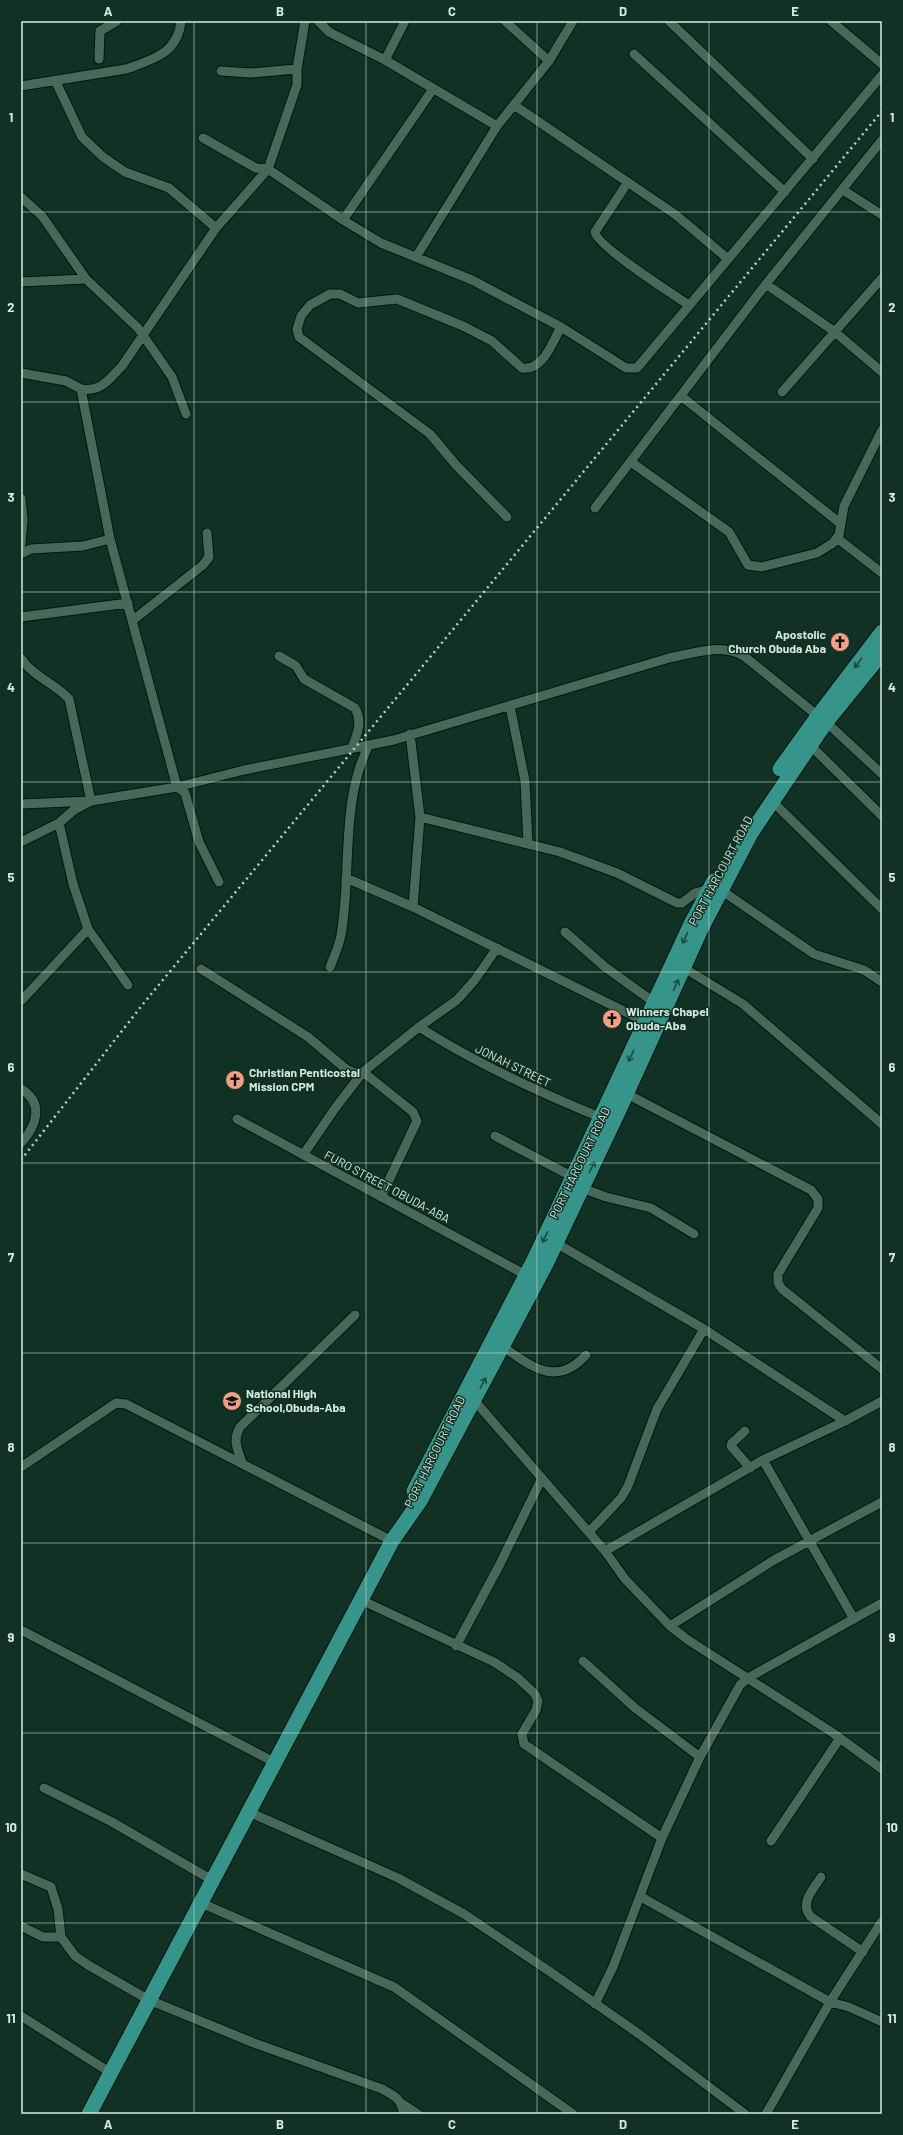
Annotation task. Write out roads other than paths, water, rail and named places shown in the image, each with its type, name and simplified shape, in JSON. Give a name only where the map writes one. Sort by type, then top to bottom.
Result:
[{"type":"highway","name":"PORT HARCOURT ROAD","points":[[401,1526],[412,1495],[526,1275],[627,1094],[684,968],[742,827],[788,767],[882,632]]},
{"type":"highway","name":"PORT HARCOURT ROAD","points":[[401,1526],[420,1501],[556,1243],[602,1118],[655,1003],[714,892],[771,800],[788,767],[810,745],[822,719],[882,653]]},
{"type":"highway","points":[[89,2114],[201,1904],[274,1762],[401,1526]]},
{"type":"street","points":[[100,59],[100,31],[117,21]]},
{"type":"street","points":[[21,86],[126,69],[143,63],[169,50],[176,43],[180,34],[182,21]]},
{"type":"street","points":[[21,373],[66,381],[81,389],[95,389],[102,385],[122,366],[216,228],[268,169],[286,121],[296,85],[297,69],[305,21]]},
{"type":"street","points":[[318,21],[329,32],[385,60],[497,126]]},
{"type":"street","points":[[385,60],[405,21]]},
{"type":"street","points":[[505,21],[549,61]]},
{"type":"street","points":[[416,257],[497,126],[549,61],[573,21]]},
{"type":"street","points":[[669,21],[813,159]]},
{"type":"street","points":[[831,21],[882,64]]},
{"type":"street","points":[[634,54],[785,192]]},
{"type":"street","points":[[221,71],[250,74],[297,69]]},
{"type":"street","points":[[203,138],[256,168],[268,169],[343,220],[381,243],[472,280],[562,327],[626,368],[632,369],[637,368],[882,75]]},
{"type":"street","points":[[55,80],[82,137],[103,157],[125,172],[169,188],[216,228]]},
{"type":"street","points":[[343,220],[433,89]]},
{"type":"street","points":[[514,105],[676,215],[728,259]]},
{"type":"street","points":[[595,508],[766,284],[882,140]]},
{"type":"street","points":[[628,182],[595,232],[596,237],[609,249],[689,305]]},
{"type":"street","points":[[843,190],[882,215]]},
{"type":"street","points":[[22,200],[42,216],[86,279],[138,328],[172,377],[186,414]]},
{"type":"street","points":[[782,392],[882,278]]},
{"type":"street","points":[[21,282],[86,279]]},
{"type":"street","points":[[766,284],[835,332],[882,372]]},
{"type":"street","points":[[508,517],[456,465],[430,434],[299,337],[297,329],[301,316],[310,305],[330,294],[340,294],[358,303],[397,299],[463,326],[486,338],[522,368],[529,369],[535,367],[542,360],[562,327]]},
{"type":"street","points":[[81,389],[110,539],[177,787],[185,793],[199,842],[219,882]]},
{"type":"street","points":[[681,396],[841,524]]},
{"type":"street","points":[[631,462],[730,532],[742,557],[748,565],[753,567],[762,567],[817,553],[833,543],[837,538],[844,506],[882,430]]},
{"type":"street","points":[[21,498],[23,520],[21,545]]},
{"type":"street","points":[[133,620],[203,566],[208,557],[207,534]]},
{"type":"street","points":[[837,538],[882,574]]},
{"type":"street","points":[[21,554],[31,549],[82,546],[110,539]]},
{"type":"street","points":[[21,617],[128,603]]},
{"type":"street","points":[[21,804],[91,801],[177,787],[244,770],[369,745],[510,706],[669,658],[711,649],[735,651],[744,656],[822,719],[882,774]]},
{"type":"street","points":[[279,656],[296,666],[304,679],[355,708],[358,715],[359,726],[352,748]]},
{"type":"street","points":[[22,663],[54,688],[62,692],[69,699],[91,801]]},
{"type":"street","points":[[510,706],[524,774],[528,844]]},
{"type":"street","points":[[410,734],[420,817],[413,906]]},
{"type":"street","points":[[330,967],[341,935],[352,797],[361,759],[369,745]]},
{"type":"street","points":[[810,745],[882,816]]},
{"type":"street","points":[[771,800],[882,909]]},
{"type":"street","points":[[21,842],[59,823],[74,810],[91,801]]},
{"type":"street","points":[[420,817],[560,852],[617,873],[677,903],[682,903],[695,893],[702,890],[714,892],[814,954],[864,970],[882,982]]},
{"type":"street","points":[[59,823],[73,884],[88,929],[128,985]]},
{"type":"street","points":[[346,878],[413,906],[646,1022]]},
{"type":"street","points":[[21,1001],[88,929]]},
{"type":"street","points":[[565,932],[605,967],[655,1003]]},
{"type":"street","points":[[302,1155],[363,1072],[418,1027],[461,996],[497,948]]},
{"type":"street","points":[[684,968],[743,1004],[882,1124]]},
{"type":"street","points":[[201,969],[308,1037],[346,1069],[355,1073],[363,1072],[416,1116],[414,1126],[381,1197]]},
{"type":"street","name":"JONAH STREET","points":[[418,1027],[458,1052],[533,1090],[602,1118]]},
{"type":"street","points":[[21,1090],[30,1096],[34,1103],[36,1117],[33,1128],[21,1143]]},
{"type":"street","points":[[627,1094],[811,1190],[818,1199],[818,1208],[778,1274],[778,1283],[782,1289],[882,1369]]},
{"type":"street","name":"FURO STREET OBUDA-ABA","points":[[237,1119],[526,1275]]},
{"type":"street","points":[[495,1136],[606,1197],[651,1208],[694,1234]]},
{"type":"street","points":[[556,1243],[704,1329],[845,1421]]},
{"type":"street","points":[[242,1463],[235,1443],[236,1436],[240,1428],[355,1314]]},
{"type":"street","points":[[589,1532],[618,1502],[628,1486],[657,1409],[704,1329]]},
{"type":"street","points":[[502,1346],[536,1368],[545,1372],[558,1372],[570,1368],[579,1363],[586,1355]]},
{"type":"street","points":[[474,1400],[589,1532],[626,1579],[670,1626],[688,1640],[840,1738],[882,1768]]},
{"type":"street","points":[[605,1551],[763,1460],[845,1421],[882,1401]]},
{"type":"street","points":[[21,1467],[116,1403],[126,1404],[392,1541]]},
{"type":"street","points":[[745,1431],[732,1443],[731,1446],[750,1468]]},
{"type":"street","points":[[763,1460],[854,1619]]},
{"type":"street","points":[[456,1646],[500,1564],[542,1478]]},
{"type":"street","points":[[670,1626],[774,1560],[882,1502]]},
{"type":"street","points":[[361,1600],[456,1646],[494,1662],[518,1678],[535,1694],[538,1701],[536,1710],[522,1734],[524,1744],[662,1838]]},
{"type":"street","points":[[595,2004],[613,1967],[641,1897],[662,1838],[700,1757],[738,1690],[748,1678],[882,1603]]},
{"type":"street","points":[[21,1630],[274,1762]]},
{"type":"street","points":[[583,1661],[635,1708],[700,1757]]},
{"type":"street","points":[[771,1841],[840,1738]]},
{"type":"street","points":[[44,1788],[112,1822],[212,1880]]},
{"type":"street","points":[[249,1812],[424,1891],[464,1914],[639,2034],[745,2114]]},
{"type":"street","points":[[21,1874],[51,1887],[58,1909],[61,1937],[75,1956],[149,2000],[254,2043],[382,2089],[396,2097],[401,2103],[418,2114]]},
{"type":"street","points":[[821,1877],[807,1898],[805,1904],[806,1910],[810,1916],[863,1952]]},
{"type":"street","points":[[641,1897],[830,2002],[849,2007],[882,2022]]},
{"type":"street","points":[[201,1904],[394,1987],[573,2114]]},
{"type":"street","points":[[766,2114],[830,2002],[882,1921]]},
{"type":"street","points":[[21,1926],[43,1937],[61,1937]]},
{"type":"street","points":[[21,2016],[111,2073]]},
{"type":"street","points":[[401,2103],[403,2114]]},
{"type":"railway","points":[[21,1160],[143,1004],[882,111]]},
{"type":"place","name":"Apostolic Church Obuda Aba","points":[[840,642]]},
{"type":"place","name":"Winners Chapel Obuda-Aba","points":[[612,1019]]},
{"type":"place","name":"Christian Penticostal Mission CPM","points":[[235,1080]]},
{"type":"place","name":"National High School,Obuda-Aba","points":[[232,1401]]}]
